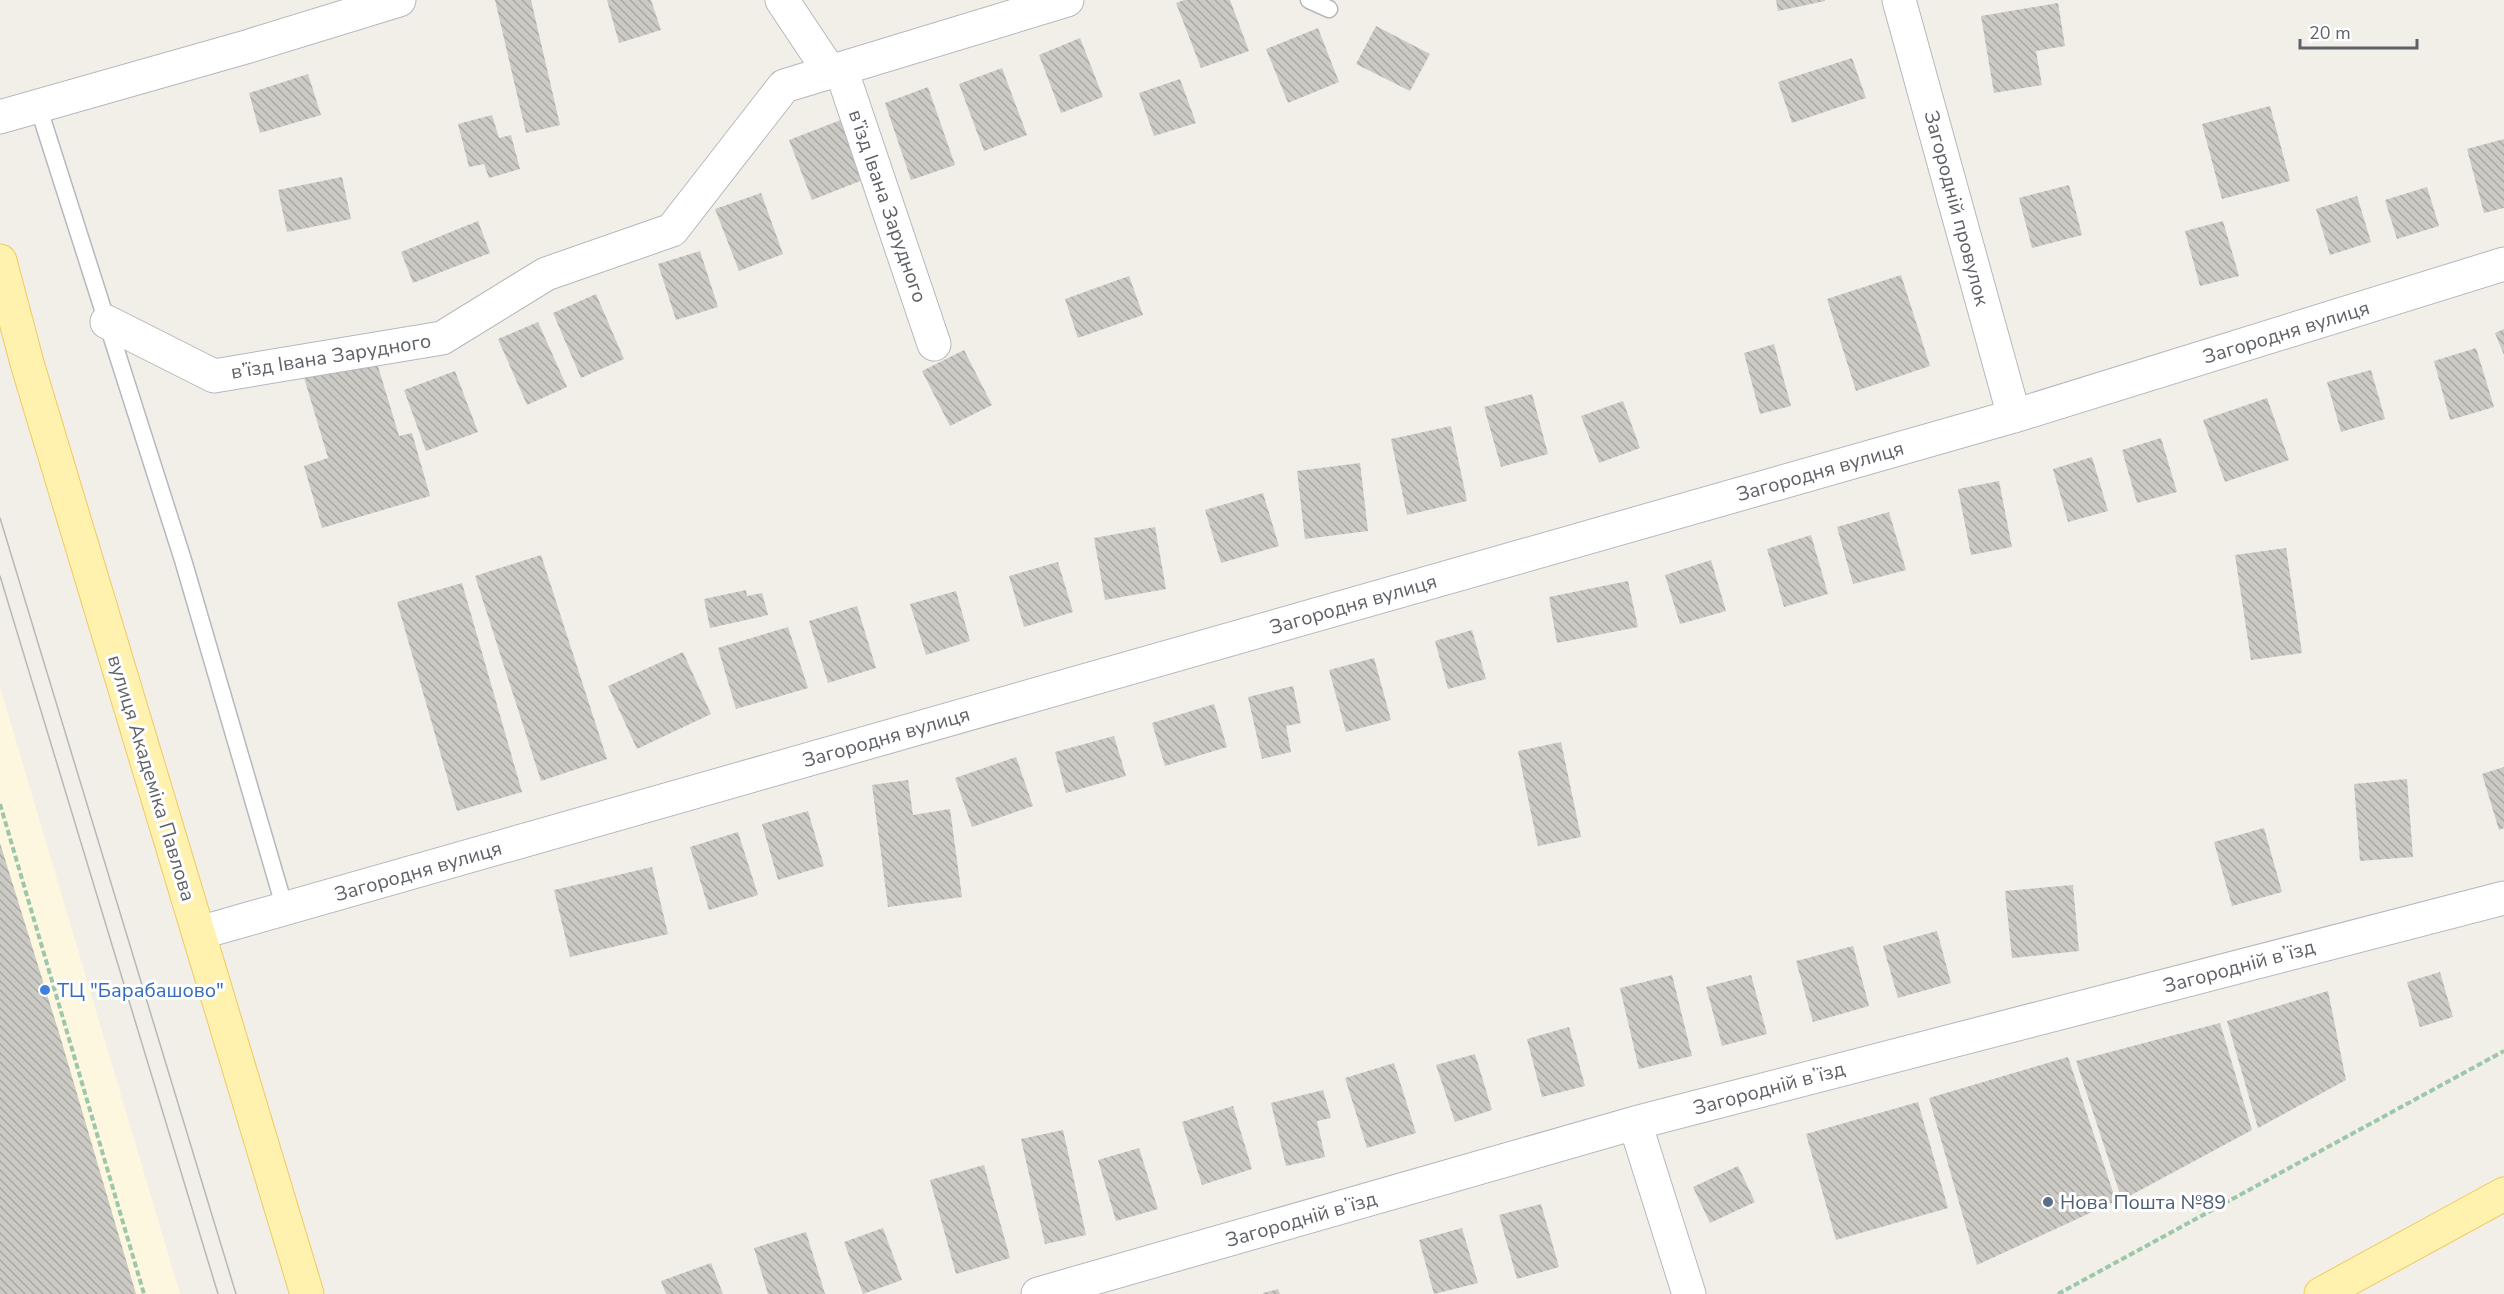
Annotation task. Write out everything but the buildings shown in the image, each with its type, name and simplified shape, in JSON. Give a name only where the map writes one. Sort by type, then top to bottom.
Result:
[{"type":"main road","name":"вулиця Академіка Павлова","points":[[0,261],[6,306],[199,933],[307,1294]]},
{"type":"main road","points":[[2321,1294],[2504,1194]]},
{"type":"street","points":[[0,117],[246,47],[399,0]]},
{"type":"street","name":"в’їзд Івана Зарудного","points":[[782,0],[835,71],[934,344]]},
{"type":"street","name":"в’їзд Івана Зарудного","points":[[107,322],[214,376],[442,338],[546,274],[672,230],[784,86],[1067,0]]},
{"type":"street","name":"Загородній провулок","points":[[1899,0],[2014,416]]},
{"type":"street","name":"Загородня вулиця","points":[[199,933],[2014,416],[2504,264]]},
{"type":"street","name":"Загородній вʼїзд","points":[[1038,1294],[1635,1123],[2504,897]]},
{"type":"street","points":[[1635,1123],[1689,1294]]},
{"type":"lane","points":[[1309,0],[1329,9]]},
{"type":"lane","points":[[38,106],[183,560],[285,909]]},
{"type":"path","points":[[0,804],[144,1294]]},
{"type":"path","points":[[2058,1294],[2504,1052]]},
{"type":"shaded area","name":"ТЦ \"Барабашово\"","points":[[0,687],[180,1294],[0,1294]]},
{"type":"tram line","points":[[0,518],[236,1294]]},
{"type":"tram line","points":[[0,576],[218,1294]]},
{"type":"place","name":"ТЦ \"Барабашово\"","points":[[45,990]]},
{"type":"place","name":"Нова Пошта №89","points":[[2048,1202]]}]
